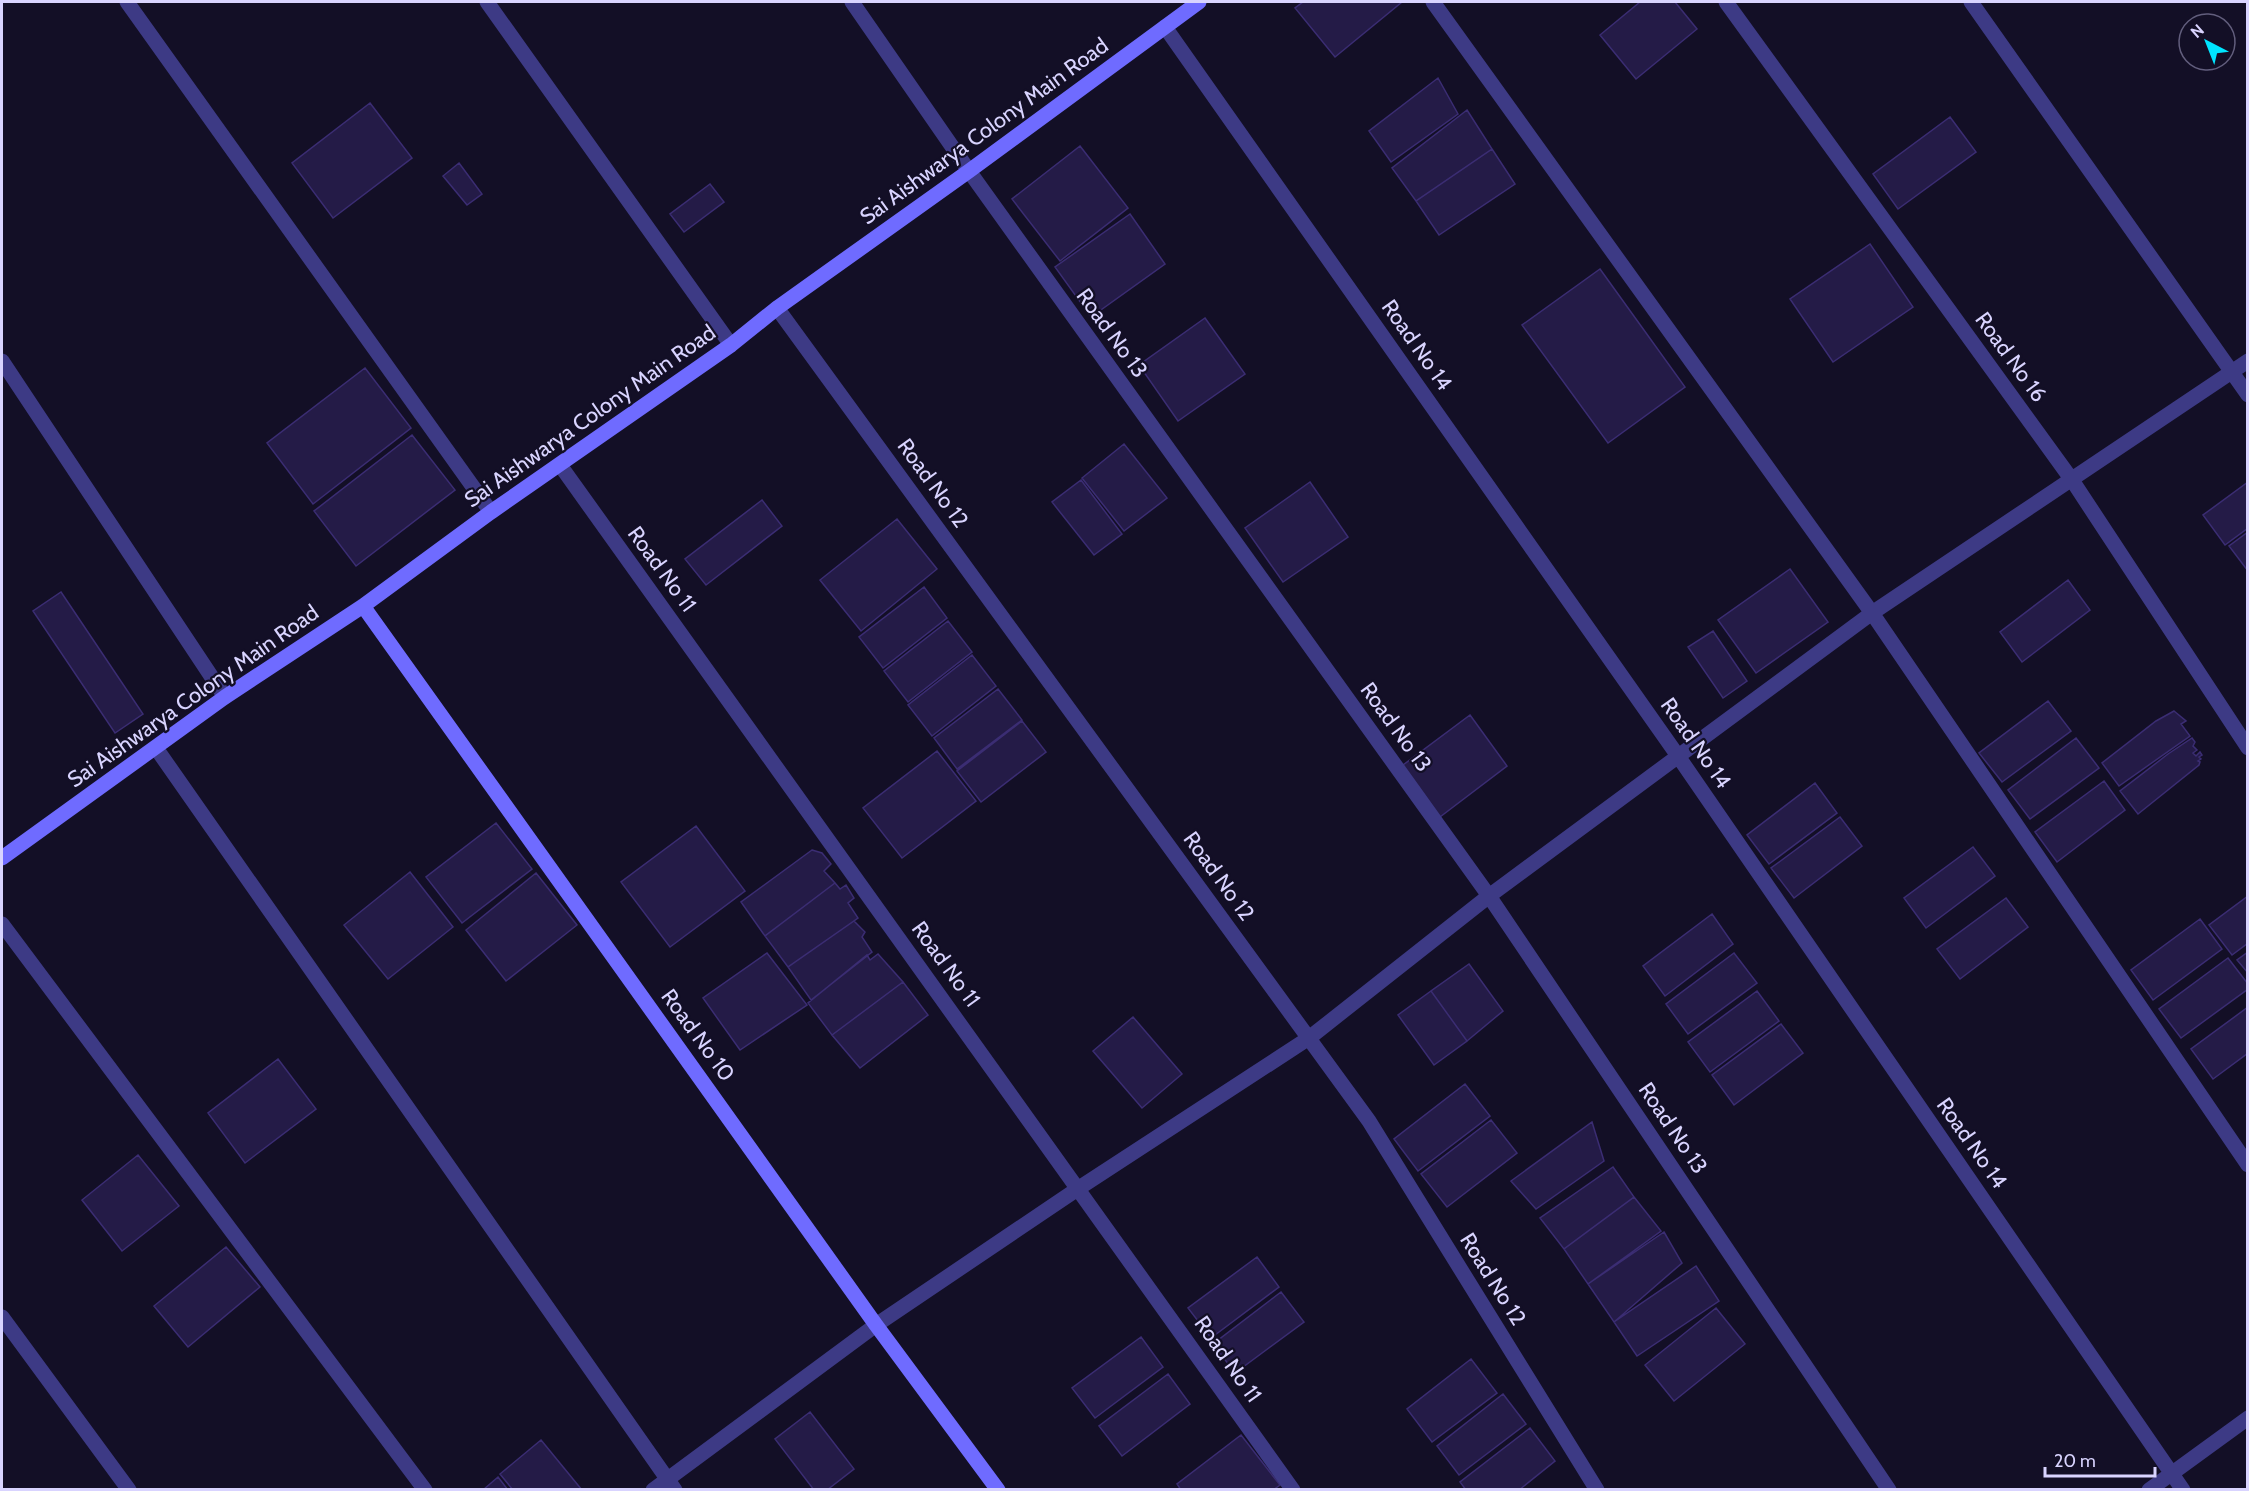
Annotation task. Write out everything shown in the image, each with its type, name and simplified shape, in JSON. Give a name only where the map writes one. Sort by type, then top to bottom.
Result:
[{"type":"street","points":[[127,2],[491,512]]},
{"type":"street","points":[[487,2],[731,345]]},
{"type":"street","name":"Road No 13","points":[[852,2],[969,171],[1489,896],[1889,1490]]},
{"type":"street","points":[[1433,2],[1872,613],[2247,1165]]},
{"type":"street","name":"Road No 16","points":[[1726,2],[2072,480],[2247,748]]},
{"type":"street","points":[[1971,2],[2247,395]]},
{"type":"street","name":"Sai Aishwarya Colony Main Road","points":[[2,858],[225,697],[363,606],[491,512],[731,345],[777,308],[1165,27],[1193,3]]},
{"type":"street","name":"Road No 14","points":[[1165,27],[1678,756],[2183,1490]]},
{"type":"street","name":"Road No 12","points":[[777,308],[1369,1121],[1598,1490]]},
{"type":"street","points":[[2,361],[225,697]]},
{"type":"street","points":[[653,1490],[672,1485],[876,1325],[1079,1188],[1309,1038],[1489,896],[1872,613],[2247,361]]},
{"type":"street","name":"Road No 11","points":[[560,465],[1293,1490]]},
{"type":"street","name":"Road No 10","points":[[363,606],[876,1325],[998,1490]]},
{"type":"street","points":[[156,748],[672,1485]]},
{"type":"street","points":[[2,924],[424,1490]]},
{"type":"street","points":[[2,1317],[129,1490]]},
{"type":"street","points":[[2149,1490],[2247,1418]]},
{"type":"building","points":[[1303,2],[1402,2],[1335,57],[1295,8]]},
{"type":"building","points":[[1640,2],[1675,2],[1697,29],[1636,79],[1600,35]]},
{"type":"building","points":[[1438,78],[1458,114],[1391,162],[1369,131]]},
{"type":"building","points":[[370,103],[412,158],[333,218],[292,163]]},
{"type":"building","points":[[1467,110],[1492,149],[1416,201],[1392,168]]},
{"type":"building","points":[[1950,117],[1976,152],[1898,209],[1873,174]]},
{"type":"building","points":[[1080,146],[1128,208],[1060,261],[1012,199]]},
{"type":"building","points":[[1492,149],[1515,184],[1439,235],[1416,201]]},
{"type":"building","points":[[459,163],[482,194],[467,205],[443,176]]},
{"type":"building","points":[[710,184],[724,202],[684,232],[670,214]]},
{"type":"building","points":[[1130,214],[1165,264],[1091,317],[1055,267]]},
{"type":"building","points":[[1870,244],[1913,307],[1833,362],[1790,299]]},
{"type":"building","points":[[1600,269],[1685,387],[1608,443],[1522,325]]},
{"type":"building","points":[[1205,318],[1245,374],[1178,421],[1139,365]]},
{"type":"building","points":[[365,368],[411,428],[313,504],[267,443]]},
{"type":"building","points":[[412,435],[455,490],[356,566],[314,511]]},
{"type":"building","points":[[1124,444],[1167,498],[1124,531],[1082,478]]},
{"type":"building","points":[[1081,480],[1122,534],[1094,555],[1052,502]]},
{"type":"building","points":[[1310,482],[1348,537],[1283,582],[1245,528]]},
{"type":"building","points":[[2248,482],[2248,528],[2225,545],[2203,515]]},
{"type":"building","points":[[762,500],[782,526],[706,585],[685,559]]},
{"type":"building","points":[[897,519],[937,569],[861,631],[820,580]]},
{"type":"building","points":[[2248,532],[2248,571],[2229,546]]},
{"type":"building","points":[[1790,569],[1828,622],[1756,673],[1718,620]]},
{"type":"building","points":[[2068,580],[2090,610],[2022,662],[2000,632]]},
{"type":"building","points":[[924,587],[947,618],[883,668],[859,637]]},
{"type":"building","points":[[61,592],[143,714],[115,733],[33,611]]},
{"type":"building","points":[[948,621],[972,652],[908,702],[884,671]]},
{"type":"building","points":[[1713,631],[1747,681],[1723,698],[1688,647]]},
{"type":"building","points":[[972,655],[996,686],[932,736],[908,705]]},
{"type":"building","points":[[998,689],[1022,720],[957,769],[934,738]]},
{"type":"building","points":[[2048,701],[2071,731],[2002,782],[1979,753]]},
{"type":"building","points":[[2174,711],[2186,721],[2181,724],[2190,736],[2119,786],[2102,763],[2156,721]]},
{"type":"building","points":[[1470,715],[1507,766],[1436,820],[1399,768]]},
{"type":"building","points":[[1022,721],[1046,752],[981,802],[957,771]]},
{"type":"building","points":[[2076,738],[2099,768],[2030,819],[2008,790]]},
{"type":"building","points":[[2192,738],[2195,742],[2193,746],[2197,750],[2193,753],[2196,756],[2200,752],[2202,755],[2199,757],[2201,759],[2198,761],[2199,765],[2138,814],[2120,791]]},
{"type":"building","points":[[937,751],[976,801],[902,858],[863,808]]},
{"type":"building","points":[[2104,781],[2125,810],[2057,862],[2035,832]]},
{"type":"building","points":[[1815,783],[1837,813],[1769,864],[1747,835]]},
{"type":"building","points":[[1840,817],[1862,846],[1794,898],[1771,868]]},
{"type":"building","points":[[496,823],[532,869],[462,923],[426,877]]},
{"type":"building","points":[[696,826],[745,891],[670,947],[621,882]]},
{"type":"building","points":[[1973,847],[1995,876],[1926,928],[1904,898]]},
{"type":"building","points":[[812,850],[822,853],[831,864],[824,871],[835,883],[765,936],[741,902]]},
{"type":"building","points":[[410,872],[453,927],[388,979],[344,925]]},
{"type":"building","points":[[536,873],[577,925],[506,981],[466,930]]},
{"type":"building","points":[[835,883],[840,889],[846,885],[854,898],[848,903],[858,918],[788,967],[765,936]]},
{"type":"building","points":[[2248,896],[2248,943],[2232,955],[2209,925]]},
{"type":"building","points":[[2006,898],[2028,927],[1960,979],[1937,949]]},
{"type":"building","points":[[1712,914],[1733,944],[1665,996],[1643,966]]},
{"type":"building","points":[[2200,919],[2222,949],[2153,1000],[2131,970]]},
{"type":"building","points":[[854,921],[865,932],[862,937],[872,952],[811,1000],[788,967]]},
{"type":"building","points":[[2248,952],[2248,973],[2237,960]]},
{"type":"building","points":[[767,953],[807,1005],[740,1050],[703,998]]},
{"type":"building","points":[[1734,953],[1757,983],[1688,1034],[1666,1004]]},
{"type":"building","points":[[878,954],[903,982],[832,1035],[808,1003],[867,955],[870,960]]},
{"type":"building","points":[[2228,958],[2248,984],[2248,989],[2181,1038],[2159,1009]]},
{"type":"building","points":[[1469,964],[1503,1011],[1467,1041],[1431,991]]},
{"type":"building","points":[[903,982],[928,1015],[860,1068],[832,1035]]},
{"type":"building","points":[[1431,991],[1467,1041],[1434,1065],[1398,1015]]},
{"type":"building","points":[[1757,991],[1779,1021],[1710,1072],[1688,1042]]},
{"type":"building","points":[[2248,1007],[2248,1053],[2213,1079],[2191,1049]]},
{"type":"building","points":[[1133,1017],[1182,1074],[1142,1108],[1093,1051]]},
{"type":"building","points":[[1781,1024],[1803,1053],[1734,1105],[1712,1075]]},
{"type":"building","points":[[278,1059],[316,1109],[245,1163],[208,1113]]},
{"type":"building","points":[[1465,1084],[1490,1116],[1418,1171],[1394,1139]]},
{"type":"building","points":[[1491,1120],[1517,1153],[1447,1207],[1421,1174]]},
{"type":"building","points":[[1592,1122],[1604,1161],[1536,1209],[1511,1181]]},
{"type":"building","points":[[138,1155],[179,1206],[122,1251],[82,1200]]},
{"type":"building","points":[[1613,1167],[1634,1197],[1564,1249],[1540,1218]]},
{"type":"building","points":[[1634,1197],[1661,1231],[1588,1284],[1564,1249]]},
{"type":"building","points":[[1664,1232],[1682,1263],[1614,1322],[1588,1284]]},
{"type":"building","points":[[226,1247],[260,1287],[188,1347],[154,1306]]},
{"type":"building","points":[[1257,1257],[1279,1287],[1211,1338],[1188,1308]]},
{"type":"building","points":[[1696,1266],[1719,1301],[1637,1356],[1614,1322]]},
{"type":"building","points":[[1281,1292],[1304,1322],[1235,1373],[1213,1344]]},
{"type":"building","points":[[1716,1308],[1745,1344],[1674,1401],[1645,1365]]},
{"type":"building","points":[[1141,1337],[1163,1367],[1095,1418],[1072,1388]]},
{"type":"building","points":[[1471,1359],[1497,1393],[1432,1442],[1407,1409]]},
{"type":"building","points":[[1168,1374],[1190,1404],[1122,1456],[1099,1426]]},
{"type":"building","points":[[1503,1394],[1526,1424],[1459,1475],[1437,1446]]},
{"type":"building","points":[[810,1412],[854,1469],[827,1490],[814,1490],[775,1439]]},
{"type":"building","points":[[1530,1428],[1555,1461],[1519,1490],[1466,1490],[1460,1482]]},
{"type":"building","points":[[1241,1435],[1280,1485],[1273,1490],[1181,1490],[1177,1484]]},
{"type":"building","points":[[541,1440],[582,1490],[513,1490],[500,1474]]},
{"type":"building","points":[[498,1477],[508,1490],[483,1490]]}]
